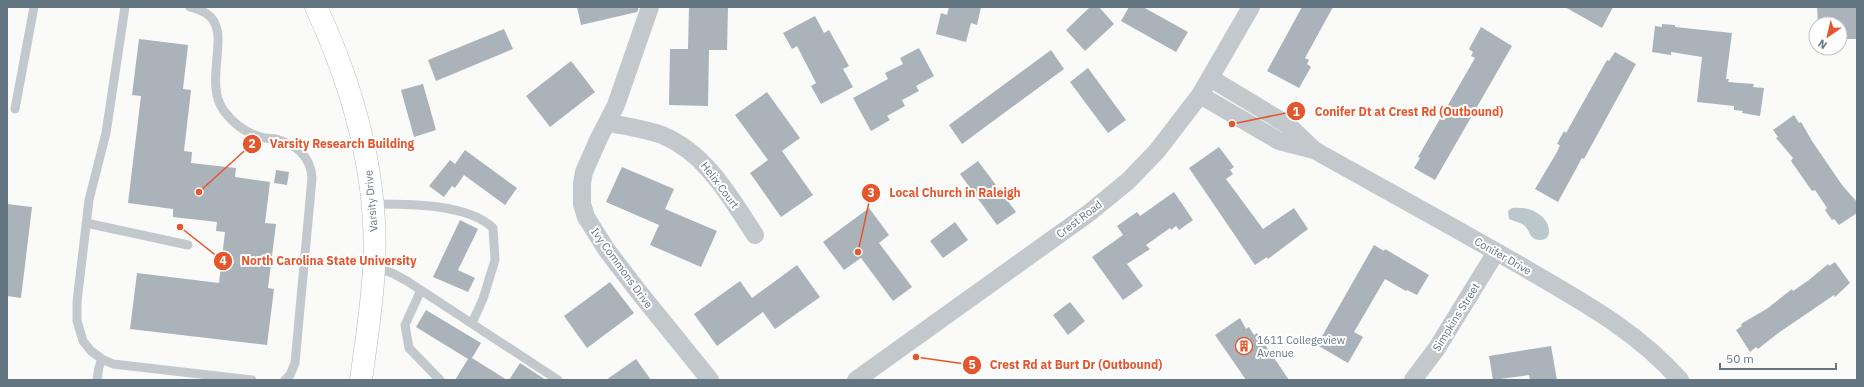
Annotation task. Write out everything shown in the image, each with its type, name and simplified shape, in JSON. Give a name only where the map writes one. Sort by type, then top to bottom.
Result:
[{"type":"street","name":"Varsity Drive","points":[[316,7],[341,64],[353,100],[364,143],[373,204],[374,267],[361,380]]},
{"type":"street","name":"Ivy Commons Drive","points":[[650,7],[627,76],[608,123],[599,138],[584,172],[581,194],[586,216],[606,249],[710,380]]},
{"type":"street","name":"Crest Road","points":[[866,377],[1089,213],[1128,181],[1157,151],[1200,95],[1250,7]]},
{"type":"street","name":"Conifer Drive","points":[[1210,78],[1288,125],[1314,150],[1496,252],[1611,319],[1650,349],[1680,380]]},
{"type":"street","name":"Conifer Drive","points":[[1200,95],[1279,141],[1314,150]]},
{"type":"street","name":"Helix Court","points":[[608,123],[632,127],[662,135],[681,145],[698,157],[714,174],[755,235]]},
{"type":"street","name":"Simpkins Street","points":[[1412,380],[1437,348],[1496,252]]},
{"type":"lane","points":[[15,109],[34,7]]},
{"type":"lane","points":[[125,7],[106,133],[89,200],[86,223],[77,321],[83,341],[91,351],[102,359],[113,364],[252,380]]},
{"type":"lane","points":[[190,7],[207,14],[217,27],[219,33],[214,84],[217,99],[224,111],[244,130],[261,137],[284,142],[297,149],[303,154],[310,166],[312,178],[295,363],[290,374],[285,380]]},
{"type":"lane","points":[[373,204],[419,204],[438,207],[476,215],[486,221],[493,228],[495,260],[483,299],[472,323]]},
{"type":"lane","points":[[86,223],[188,245]]},
{"type":"lane","points":[[374,267],[392,273],[421,290],[558,380]]},
{"type":"lane","points":[[421,290],[405,325],[409,348],[440,380]]},
{"type":"lane","points":[[97,380],[102,359]]},
{"type":"shaded area","points":[[1512,208],[1526,209],[1536,212],[1544,218],[1548,225],[1549,232],[1547,237],[1543,240],[1535,239],[1524,225],[1509,219],[1508,211]]},
{"type":"building","points":[[577,7],[638,7],[638,10],[637,12],[581,25]]},
{"type":"building","points":[[689,7],[728,7],[727,50],[709,50],[708,106],[669,105],[670,49],[688,49]]},
{"type":"building","points":[[949,7],[981,7],[977,25],[971,23],[966,42],[936,34],[941,13],[947,15]]},
{"type":"building","points":[[1090,7],[1099,7],[1114,24],[1085,51],[1066,30]]},
{"type":"building","points":[[1129,7],[1143,7],[1188,32],[1176,52],[1121,21]]},
{"type":"building","points":[[1302,7],[1333,7],[1305,58],[1309,60],[1307,64],[1311,67],[1299,88],[1267,71]]},
{"type":"building","points":[[1565,7],[1613,7],[1602,28]]},
{"type":"building","points":[[1817,7],[1856,7],[1857,39],[1848,39],[1848,16],[1818,16]]},
{"type":"building","points":[[815,16],[824,33],[829,30],[849,66],[843,69],[853,87],[821,104],[811,86],[816,83],[797,46],[792,49],[783,33]]},
{"type":"building","points":[[1662,24],[1675,25],[1675,27],[1732,33],[1726,79],[1729,79],[1728,82],[1754,84],[1753,87],[1764,88],[1760,116],[1734,110],[1734,106],[1697,102],[1702,57],[1671,52],[1671,55],[1652,52],[1655,26],[1662,27]]},
{"type":"building","points":[[1481,27],[1512,46],[1435,180],[1414,168],[1420,158],[1418,157],[1475,58],[1471,56],[1473,52],[1469,49]]},
{"type":"building","points":[[504,29],[513,49],[436,81],[428,60]]},
{"type":"building","points":[[139,39],[188,45],[183,89],[191,90],[184,151],[192,152],[191,163],[236,168],[235,177],[270,182],[265,223],[276,224],[268,288],[274,289],[267,345],[130,329],[137,273],[219,283],[225,232],[216,231],[217,222],[173,217],[173,209],[128,203],[141,96],[132,95]]},
{"type":"building","points":[[919,48],[934,76],[916,86],[919,91],[902,100],[905,106],[887,116],[890,120],[871,131],[853,98],[888,79],[885,73],[903,64],[900,58]]},
{"type":"building","points":[[1051,50],[1064,69],[962,144],[949,125]]},
{"type":"building","points":[[1615,52],[1636,64],[1584,159],[1582,158],[1558,202],[1535,189],[1557,152],[1560,145],[1557,144],[1564,131],[1566,133],[1607,60],[1609,61]]},
{"type":"building","points":[[571,61],[595,92],[550,127],[526,96]]},
{"type":"building","points":[[1088,68],[1126,120],[1108,133],[1070,82]]},
{"type":"building","points":[[423,84],[436,130],[414,137],[401,90]]},
{"type":"building","points":[[767,92],[800,138],[782,151],[813,195],[781,217],[750,173],[768,160],[735,115]]},
{"type":"building","points":[[1794,115],[1799,123],[1801,122],[1842,185],[1857,202],[1857,213],[1839,225],[1834,219],[1832,220],[1825,210],[1827,208],[1815,190],[1812,191],[1791,161],[1793,158],[1776,138],[1778,137],[1773,130]]},
{"type":"building","points":[[1219,147],[1234,167],[1230,170],[1233,174],[1226,179],[1263,229],[1294,208],[1308,229],[1268,259],[1267,257],[1255,265],[1189,168]]},
{"type":"building","points":[[465,150],[517,188],[505,205],[464,175],[455,188],[452,186],[444,197],[429,186],[450,160],[455,164]]},
{"type":"building","points":[[978,161],[1016,212],[997,225],[960,174]]},
{"type":"building","points":[[622,167],[674,189],[665,209],[717,231],[701,267],[650,245],[659,225],[606,202]]},
{"type":"building","points":[[276,170],[289,172],[287,185],[274,183]]},
{"type":"building","points":[[1174,192],[1193,220],[1179,230],[1176,226],[1171,230],[1170,228],[1146,245],[1150,249],[1127,264],[1143,286],[1123,300],[1092,257],[1123,235],[1117,226],[1137,212],[1140,216]]},
{"type":"building","points":[[7,204],[32,207],[21,298],[7,296]]},
{"type":"building","points":[[869,208],[889,235],[879,243],[912,287],[893,301],[861,258],[844,270],[823,242]]},
{"type":"building","points":[[460,220],[478,229],[458,270],[475,278],[468,292],[433,277]]},
{"type":"building","points":[[955,222],[968,240],[943,258],[930,241]]},
{"type":"building","points":[[1374,245],[1384,251],[1385,249],[1429,275],[1417,295],[1407,290],[1406,291],[1385,279],[1354,332],[1363,337],[1348,363],[1317,345]]},
{"type":"building","points":[[1835,262],[1850,283],[1835,297],[1834,295],[1777,334],[1758,349],[1756,347],[1750,352],[1736,330],[1742,326],[1741,324],[1768,308],[1792,289],[1793,291],[1809,280],[1828,264],[1829,266]]},
{"type":"building","points":[[797,265],[820,297],[775,329],[763,312],[717,346],[694,314],[740,281],[752,298]]},
{"type":"building","points":[[610,282],[634,313],[587,348],[564,316]]},
{"type":"building","points":[[1070,302],[1085,321],[1068,335],[1053,315]]},
{"type":"building","points":[[426,310],[481,343],[472,358],[507,380],[455,380],[468,359],[416,327]]},
{"type":"building","name":"1611 Collegeview Avenue","points":[[1240,318],[1246,329],[1249,327],[1254,335],[1257,333],[1289,380],[1246,380],[1215,335]]},
{"type":"building","points":[[1551,346],[1557,380],[1530,380],[1529,375],[1493,380],[1489,356]]},
{"type":"building","points":[[636,359],[651,380],[606,380]]},
{"type":"building","points":[[520,363],[546,380],[509,380]]},
{"type":"place","name":"Conifer Dt at Crest Rd (Outbound)","points":[[1232,124]]},
{"type":"place","name":"Varsity Research Building","points":[[199,192]]},
{"type":"place","name":"North Carolina State University","points":[[180,227]]},
{"type":"place","name":"Local Church in Raleigh","points":[[858,252]]},
{"type":"place","name":"1611 Collegeview Avenue","points":[[1244,346]]},
{"type":"place","name":"Crest Rd at Burt Dr (Outbound)","points":[[916,357]]}]
